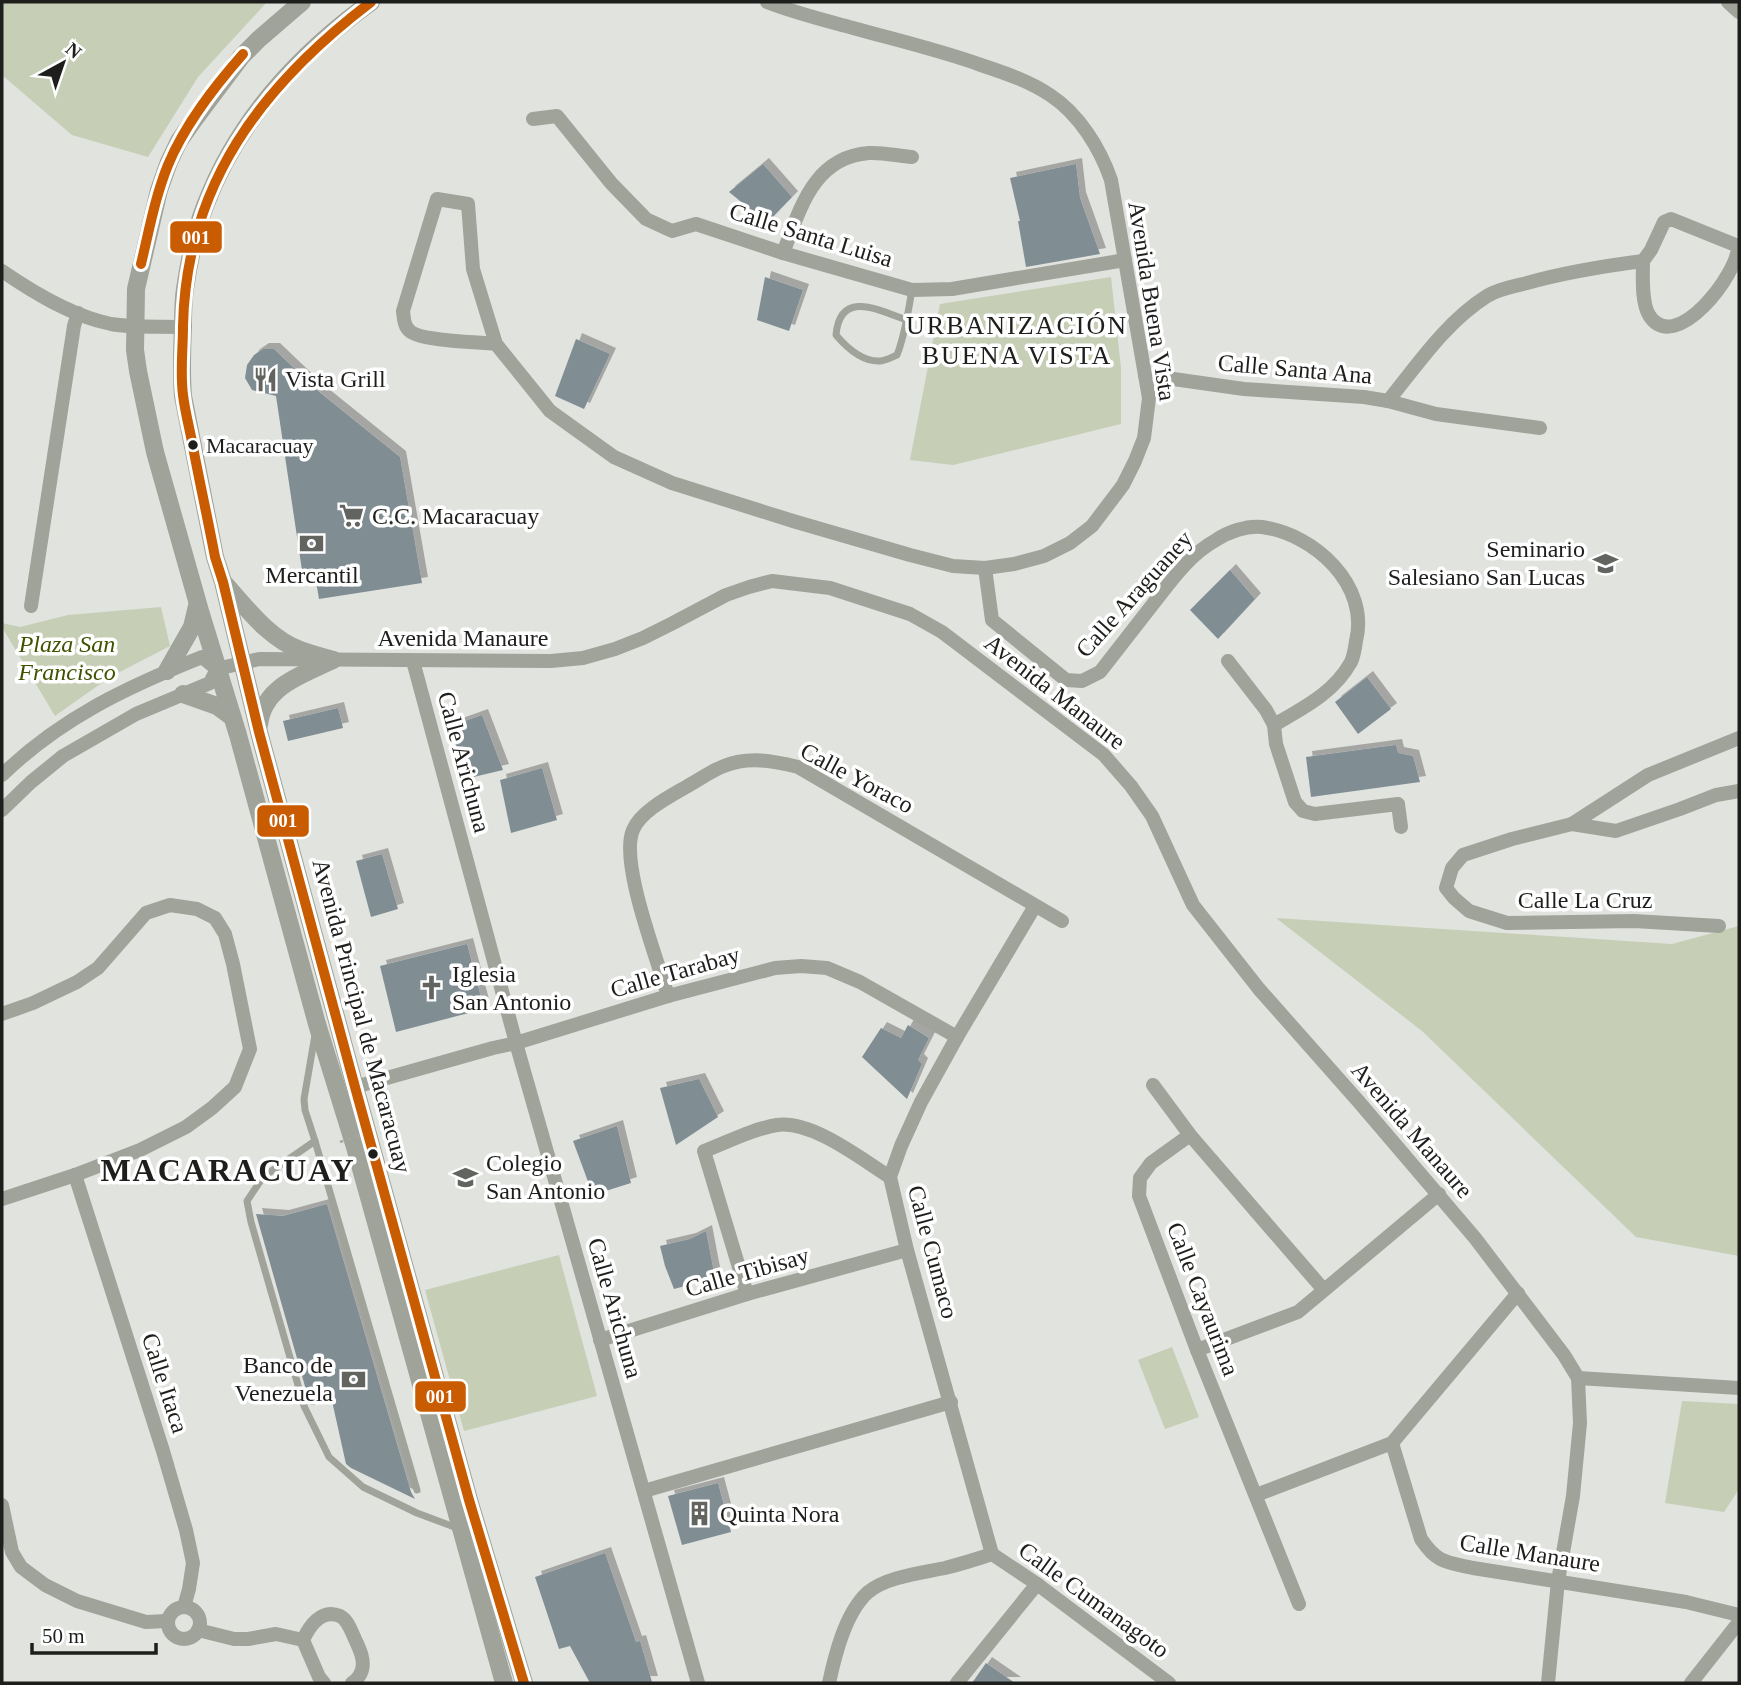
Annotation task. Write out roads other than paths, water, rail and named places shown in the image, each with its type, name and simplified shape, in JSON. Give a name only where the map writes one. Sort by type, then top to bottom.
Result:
[{"type":"street","name":"Avenida Principal de Macaracuay","points":[[302,2],[258,38],[241,57],[211,95],[169,162],[151,221],[136,289],[138,371],[155,452],[365,1184],[504,1683]]},
{"type":"street","name":"Avenida Principal de Macaracuay","points":[[371,2],[319,43],[263,103],[215,181],[198,226],[184,292],[181,376],[185,415],[215,557],[258,732],[469,1500],[524,1683]]},
{"type":"street","name":"Avenida Buena Vista","points":[[496,344],[423,337],[411,332],[404,323],[403,312],[437,199],[468,204],[473,269],[496,344],[550,411],[614,457],[672,483],[793,521],[953,566],[985,568],[1044,556],[1070,543],[1092,526],[1123,485],[1136,461],[1144,438],[1149,398],[1111,180],[1101,153],[1070,112],[1050,95],[1017,78],[925,47],[789,11],[766,2]]},
{"type":"street","points":[[1728,2],[1739,12]]},
{"type":"street","name":"Calle Santa Luisa","points":[[533,119],[557,116],[611,183],[646,219],[672,231],[696,224],[783,253],[912,289],[952,289],[1125,260]]},
{"type":"street","points":[[783,253],[806,195],[835,164],[852,156],[870,153],[912,157]]},
{"type":"street","points":[[1667,219],[1738,246],[1737,257],[1716,293],[1697,313],[1670,327],[1658,324],[1648,314],[1644,300],[1643,261],[1667,219]]},
{"type":"street","name":"Calle Santa Ana","points":[[1145,375],[1244,388],[1388,401],[1438,339],[1463,314],[1490,295],[1589,268],[1643,261]]},
{"type":"street","points":[[2,271],[41,296],[111,324],[183,327]]},
{"type":"street","points":[[31,606],[78,313]]},
{"type":"street","points":[[1388,401],[1436,414],[1540,428]]},
{"type":"street","name":"Calle Araguaney","points":[[985,568],[992,620],[1066,680],[1082,681],[1100,672],[1177,573],[1195,554],[1216,540],[1237,530],[1260,527],[1311,545],[1332,562],[1349,586],[1358,609],[1358,633],[1352,660],[1338,682],[1322,696],[1274,725]]},
{"type":"street","name":"Avenida Manaure","points":[[217,669],[259,659],[551,661],[583,658],[643,638],[726,595],[772,581],[830,588],[911,614],[942,632],[1104,755],[1152,816],[1193,905],[1259,989],[1439,1194],[1518,1293],[1578,1378],[1580,1423],[1573,1496],[1558,1581],[1548,1683]]},
{"type":"street","points":[[223,582],[253,617],[284,642],[299,650],[333,660]]},
{"type":"street","points":[[167,671],[192,627],[198,603]]},
{"type":"street","points":[[2,775],[61,726],[128,688],[202,657],[217,669],[210,683],[136,714],[62,756],[2,810]]},
{"type":"street","points":[[258,732],[260,713],[271,695],[282,686],[333,660]]},
{"type":"street","name":"Calle Arichuna","points":[[413,661],[516,1043],[698,1683]]},
{"type":"street","points":[[1228,661],[1266,710],[1274,725],[1276,744],[1296,802],[1303,811],[1315,814],[1398,804],[1401,827]]},
{"type":"street","points":[[183,694],[217,706],[232,717]]},
{"type":"street","points":[[1572,824],[1648,775],[1739,738]]},
{"type":"street","name":"Calle Yoraco","points":[[668,996],[633,881],[630,842],[633,829],[643,816],[664,800],[722,766],[737,762],[774,761],[798,767],[1062,921]]},
{"type":"street","points":[[1572,824],[1616,831],[1716,796],[1739,791]]},
{"type":"street","name":"Calle La Cruz","points":[[1572,824],[1463,855],[1452,868],[1446,888],[1469,911],[1507,923],[1634,921],[1719,926]]},
{"type":"street","points":[[2,1014],[58,992],[98,968],[146,913],[170,905],[197,909],[215,918],[225,934],[250,1049],[235,1087],[186,1127],[140,1150],[2,1199]]},
{"type":"street","name":"Calle Cumaco","points":[[992,1554],[907,1250],[890,1177],[921,1102],[1035,905]]},
{"type":"street","name":"Calle Tarabay","points":[[355,1087],[516,1043],[668,996],[775,968],[827,968],[860,982],[957,1037]]},
{"type":"street","points":[[1153,1085],[1190,1135],[1323,1289]]},
{"type":"street","points":[[747,1294],[704,1150],[763,1129],[779,1125],[794,1126],[832,1141],[890,1177]]},
{"type":"street","name":"Calle Cayaurima","points":[[1190,1135],[1151,1163],[1140,1178],[1139,1196],[1197,1350],[1299,1604]]},
{"type":"street","name":"Calle Itaca","points":[[75,1175],[186,1530],[193,1563],[184,1607]]},
{"type":"street","points":[[1197,1350],[1298,1312],[1439,1194]]},
{"type":"street","name":"Calle Tibisay","points":[[600,1340],[747,1294],[907,1250]]},
{"type":"street","points":[[1255,1495],[1392,1443],[1518,1293]]},
{"type":"street","points":[[1578,1378],[1739,1388]]},
{"type":"street","points":[[644,1491],[951,1402]]},
{"type":"street","name":"Calle Manaure","points":[[1392,1443],[1421,1539],[1430,1552],[1442,1561],[1686,1602],[1739,1615]]},
{"type":"street","points":[[2,1504],[7,1551],[21,1567],[45,1585],[76,1601],[146,1622],[167,1622]]},
{"type":"street","points":[[829,1683],[844,1632],[854,1611],[868,1593],[887,1581],[992,1554]]},
{"type":"street","name":"Calle Cumanagoto","points":[[992,1554],[1037,1584],[1162,1681]]},
{"type":"street","points":[[957,1683],[1037,1584]]},
{"type":"street","points":[[184,1607],[195,1612],[200,1623],[198,1630],[188,1639],[181,1639],[171,1633],[167,1622],[173,1611],[184,1607]]},
{"type":"street","points":[[324,1683],[303,1640],[310,1625],[318,1618],[328,1615],[339,1616],[347,1623],[360,1650],[362,1672],[352,1683]]},
{"type":"street","points":[[1691,1683],[1739,1622]]},
{"type":"street","points":[[198,1630],[234,1639],[276,1634],[303,1640]]},
{"type":"lane","points":[[906,320],[872,307],[858,305],[845,311],[837,322],[836,335],[845,346],[863,358],[882,362],[897,355],[902,343],[912,289]]},
{"type":"lane","points":[[317,1024],[304,1099],[305,1110],[417,1490]]},
{"type":"lane","points":[[315,1141],[262,1177],[247,1201],[304,1406],[329,1457],[363,1487],[417,1513],[461,1529]]},
{"type":"place","name":"Vista Grill","points":[[265,379]]},
{"type":"place","name":"Macaracuay","points":[[193,445]]},
{"type":"place","name":"C.C. Macaracuay","points":[[352,516]]},
{"type":"place","name":"Mercantil","points":[[312,544]]},
{"type":"place","name":"Seminario Salesiano San Lucas","points":[[1605,563]]},
{"type":"place","name":"Iglesia San Antonio","points":[[432,988]]},
{"type":"place","name":"Colegio San Antonio","points":[[466,1177]]},
{"type":"place","name":"Banco de Venezuela","points":[[353,1379]]},
{"type":"place","name":"Quinta Nora","points":[[700,1514]]},
{"type":"district","name":"URBANIZACIÓN BUENA VISTA","points":[[1017,340]]},
{"type":"district","name":"MACARACUAY","points":[[228,1170]]},
{"type":"park label","name":"Plaza San Francisco","points":[[67,658]]}]
